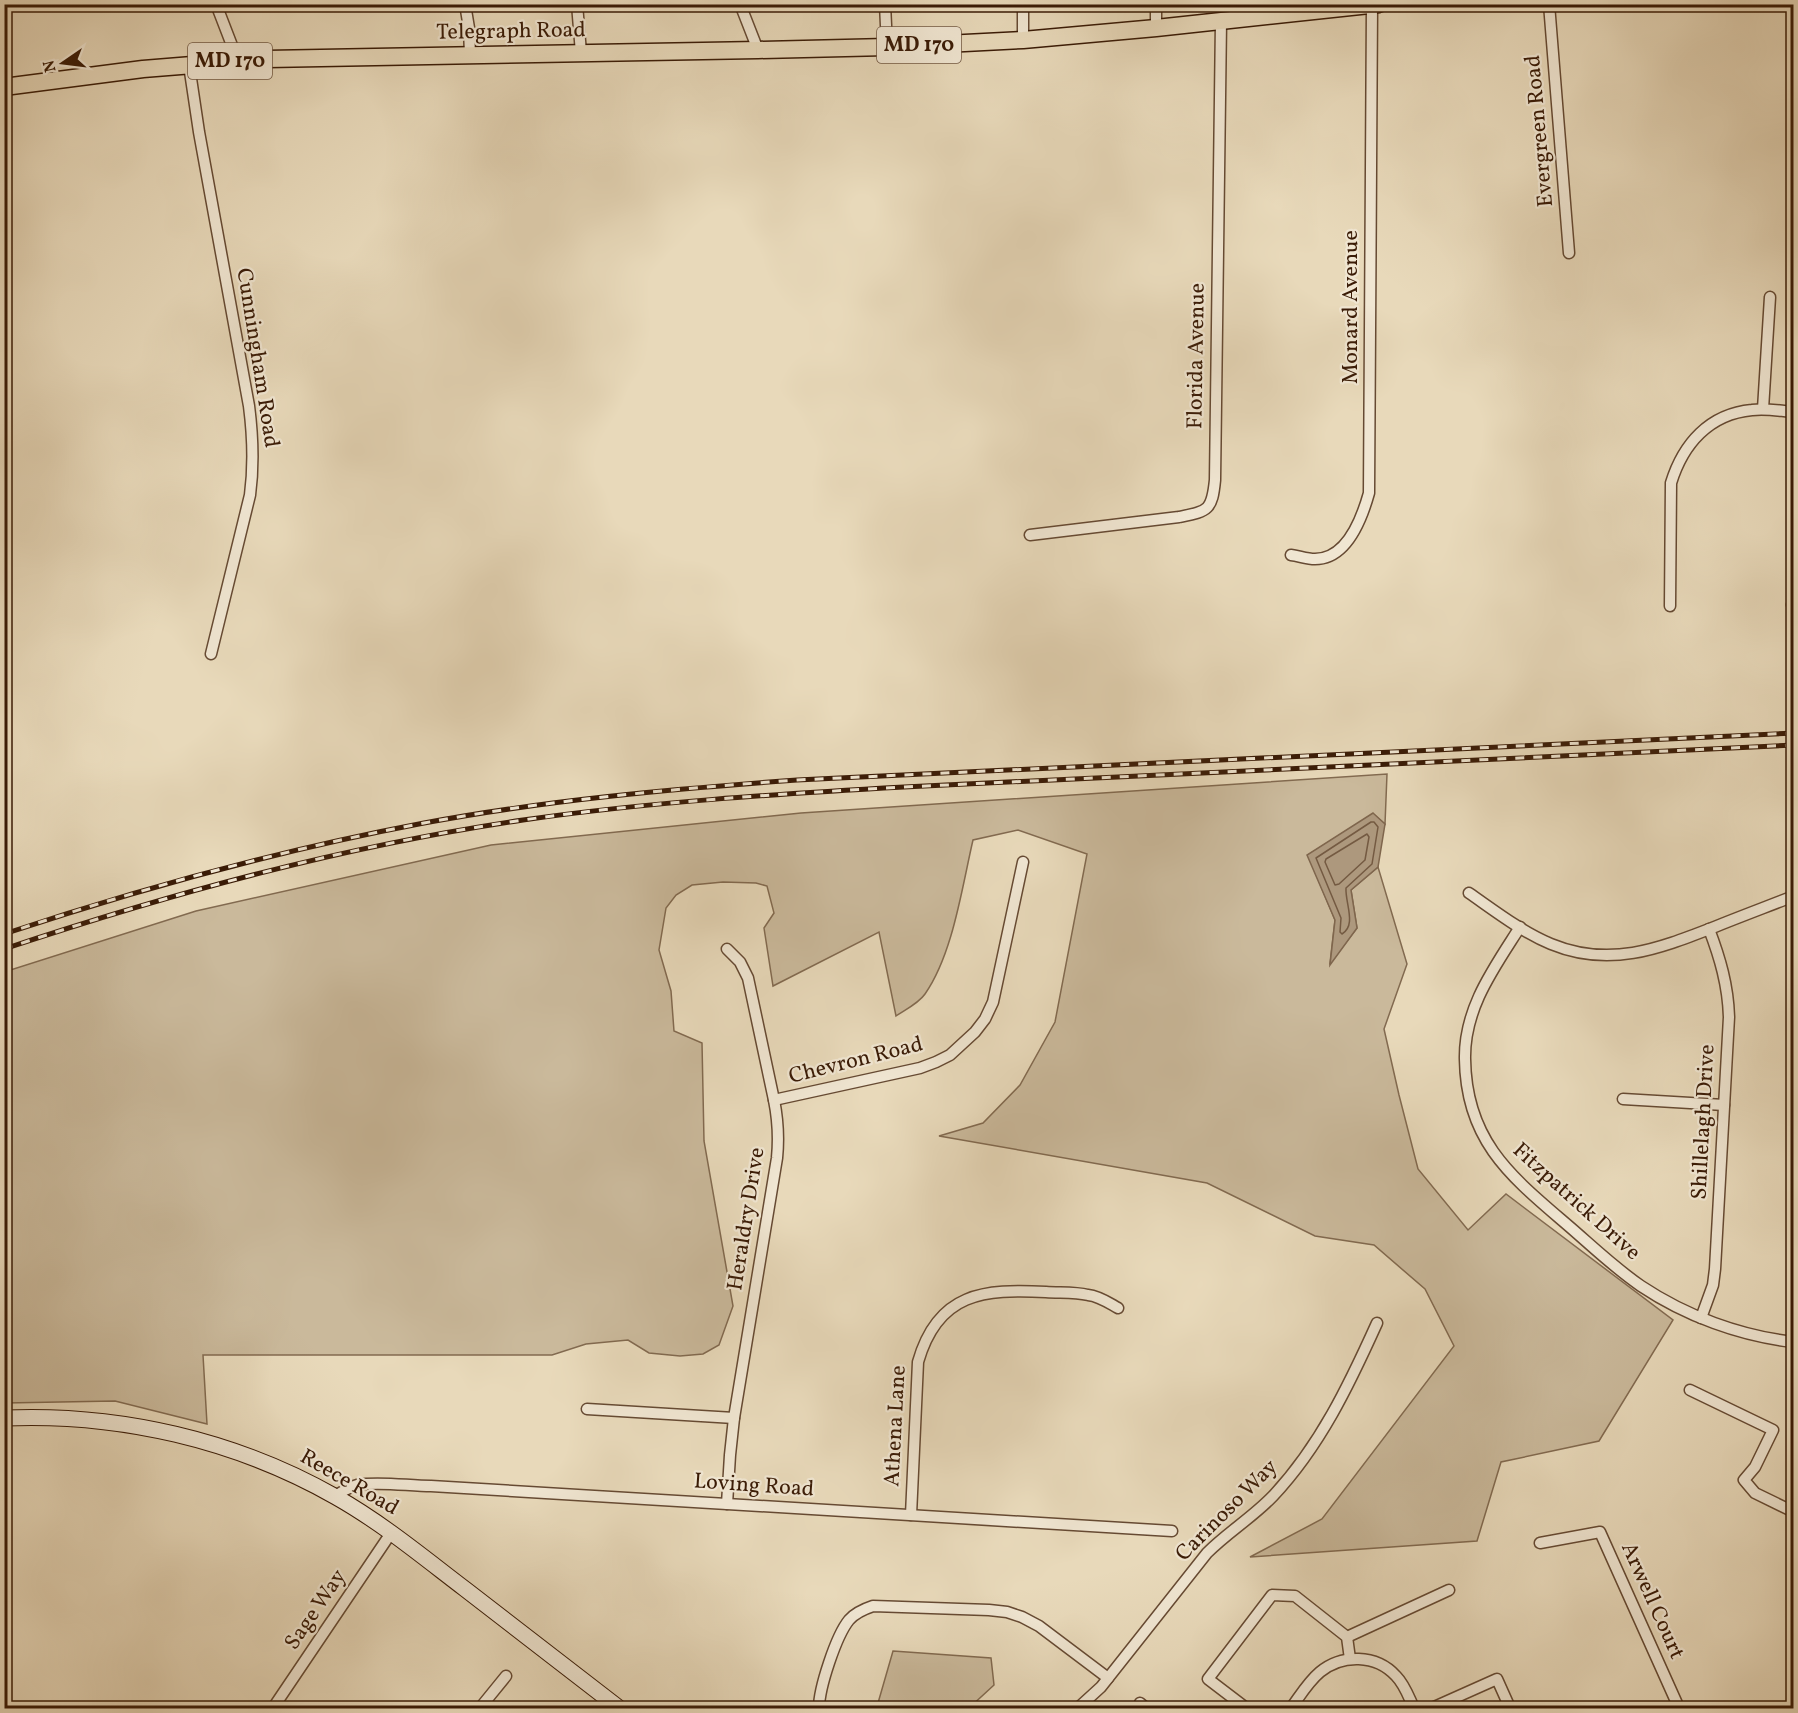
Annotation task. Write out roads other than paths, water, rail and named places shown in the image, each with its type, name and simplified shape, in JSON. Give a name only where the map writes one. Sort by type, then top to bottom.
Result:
[{"type":"main road","name":"Telegraph Road","points":[[4,87],[85,76],[238,61],[886,47],[1023,40],[1221,21],[1289,9],[1379,4]]},
{"type":"main road","name":"Reece Road","points":[[4,1418],[57,1418],[126,1424],[190,1437],[248,1456],[285,1472],[335,1496],[391,1533],[619,1708]]},
{"type":"street","points":[[216,4],[238,61]]},
{"type":"street","points":[[465,4],[470,56]]},
{"type":"street","points":[[577,4],[581,53]]},
{"type":"street","points":[[740,4],[758,50]]},
{"type":"street","points":[[885,4],[886,47]]},
{"type":"street","points":[[1023,4],[1023,40]]},
{"type":"street","points":[[1156,4],[1156,28]]},
{"type":"street","name":"Evergreen Road","points":[[1549,4],[1569,253]]},
{"type":"street","name":"Monard Avenue","points":[[1291,555],[1315,559],[1326,557],[1336,551],[1348,541],[1358,526],[1369,493],[1372,5]]},
{"type":"street","name":"Florida Avenue","points":[[1030,535],[1179,517],[1203,512],[1214,499],[1221,21]]},
{"type":"street","name":"Cunningham Road","points":[[189,65],[249,406],[253,447],[250,495],[211,654]]},
{"type":"street","points":[[1763,409],[1770,297]]},
{"type":"street","points":[[1670,606],[1671,483],[1677,464],[1686,449],[1715,421],[1736,413],[1763,409],[1794,412]]},
{"type":"street","name":"Chevron Road","points":[[774,1100],[920,1068],[950,1055],[964,1044],[985,1018],[993,1002],[1023,862]]},
{"type":"street","points":[[1469,893],[1533,935],[1562,948],[1602,955],[1646,951],[1794,896]]},
{"type":"street","name":"Fitzpatrick Drive","points":[[1520,927],[1480,992],[1469,1024],[1465,1056],[1465,1076],[1474,1114],[1481,1132],[1499,1161],[1510,1174],[1618,1269],[1642,1287],[1701,1318],[1740,1331],[1794,1342]]},
{"type":"street","name":"Shillelagh Drive","points":[[1701,1318],[1713,1285],[1715,1269],[1729,1000],[1722,964],[1709,929]]},
{"type":"street","name":"Heraldry Drive","points":[[727,948],[740,962],[748,978],[778,1121],[777,1158],[734,1418],[727,1503]]},
{"type":"street","points":[[1623,1099],[1724,1105]]},
{"type":"street","name":"Athena Lane","points":[[911,1515],[918,1362],[928,1334],[943,1316],[953,1307],[973,1296],[1010,1290],[1089,1295],[1118,1308]]},
{"type":"street","name":"Carinoso Way","points":[[1078,1708],[1108,1678],[1207,1552],[1255,1513],[1299,1466],[1328,1422],[1377,1323]]},
{"type":"street","points":[[1690,1390],[1773,1430],[1755,1467],[1744,1480],[1755,1493],[1794,1512]]},
{"type":"street","points":[[587,1408],[734,1418]]},
{"type":"street","name":"Loving Road","points":[[335,1496],[356,1485],[369,1484],[727,1503],[1172,1531]]},
{"type":"street","name":"Arwell Court","points":[[1540,1544],[1600,1532],[1678,1708]]},
{"type":"street","name":"Sage Way","points":[[273,1708],[391,1533]]},
{"type":"street","points":[[1347,1636],[1449,1590]]},
{"type":"street","points":[[1246,1708],[1208,1679],[1272,1595],[1295,1596],[1347,1636],[1350,1659]]},
{"type":"street","points":[[819,1708],[822,1685],[844,1629],[857,1613],[873,1606],[1007,1612],[1039,1626],[1108,1678]]},
{"type":"street","points":[[1291,1708],[1320,1672],[1339,1661],[1350,1659],[1369,1660],[1387,1668],[1403,1686],[1414,1708]]},
{"type":"street","points":[[480,1708],[506,1676]]},
{"type":"street","points":[[1432,1708],[1497,1678],[1510,1708]]},
{"type":"water","points":[[1373,813],[1385,824],[1378,867],[1351,890],[1357,928],[1330,965],[1335,920],[1307,855]]},
{"type":"railway","points":[[4,934],[212,871],[317,845],[471,815],[610,796],[797,780],[1794,733]]},
{"type":"railway","points":[[4,949],[132,908],[326,857],[457,831],[618,808],[904,787],[1794,745]]}]
